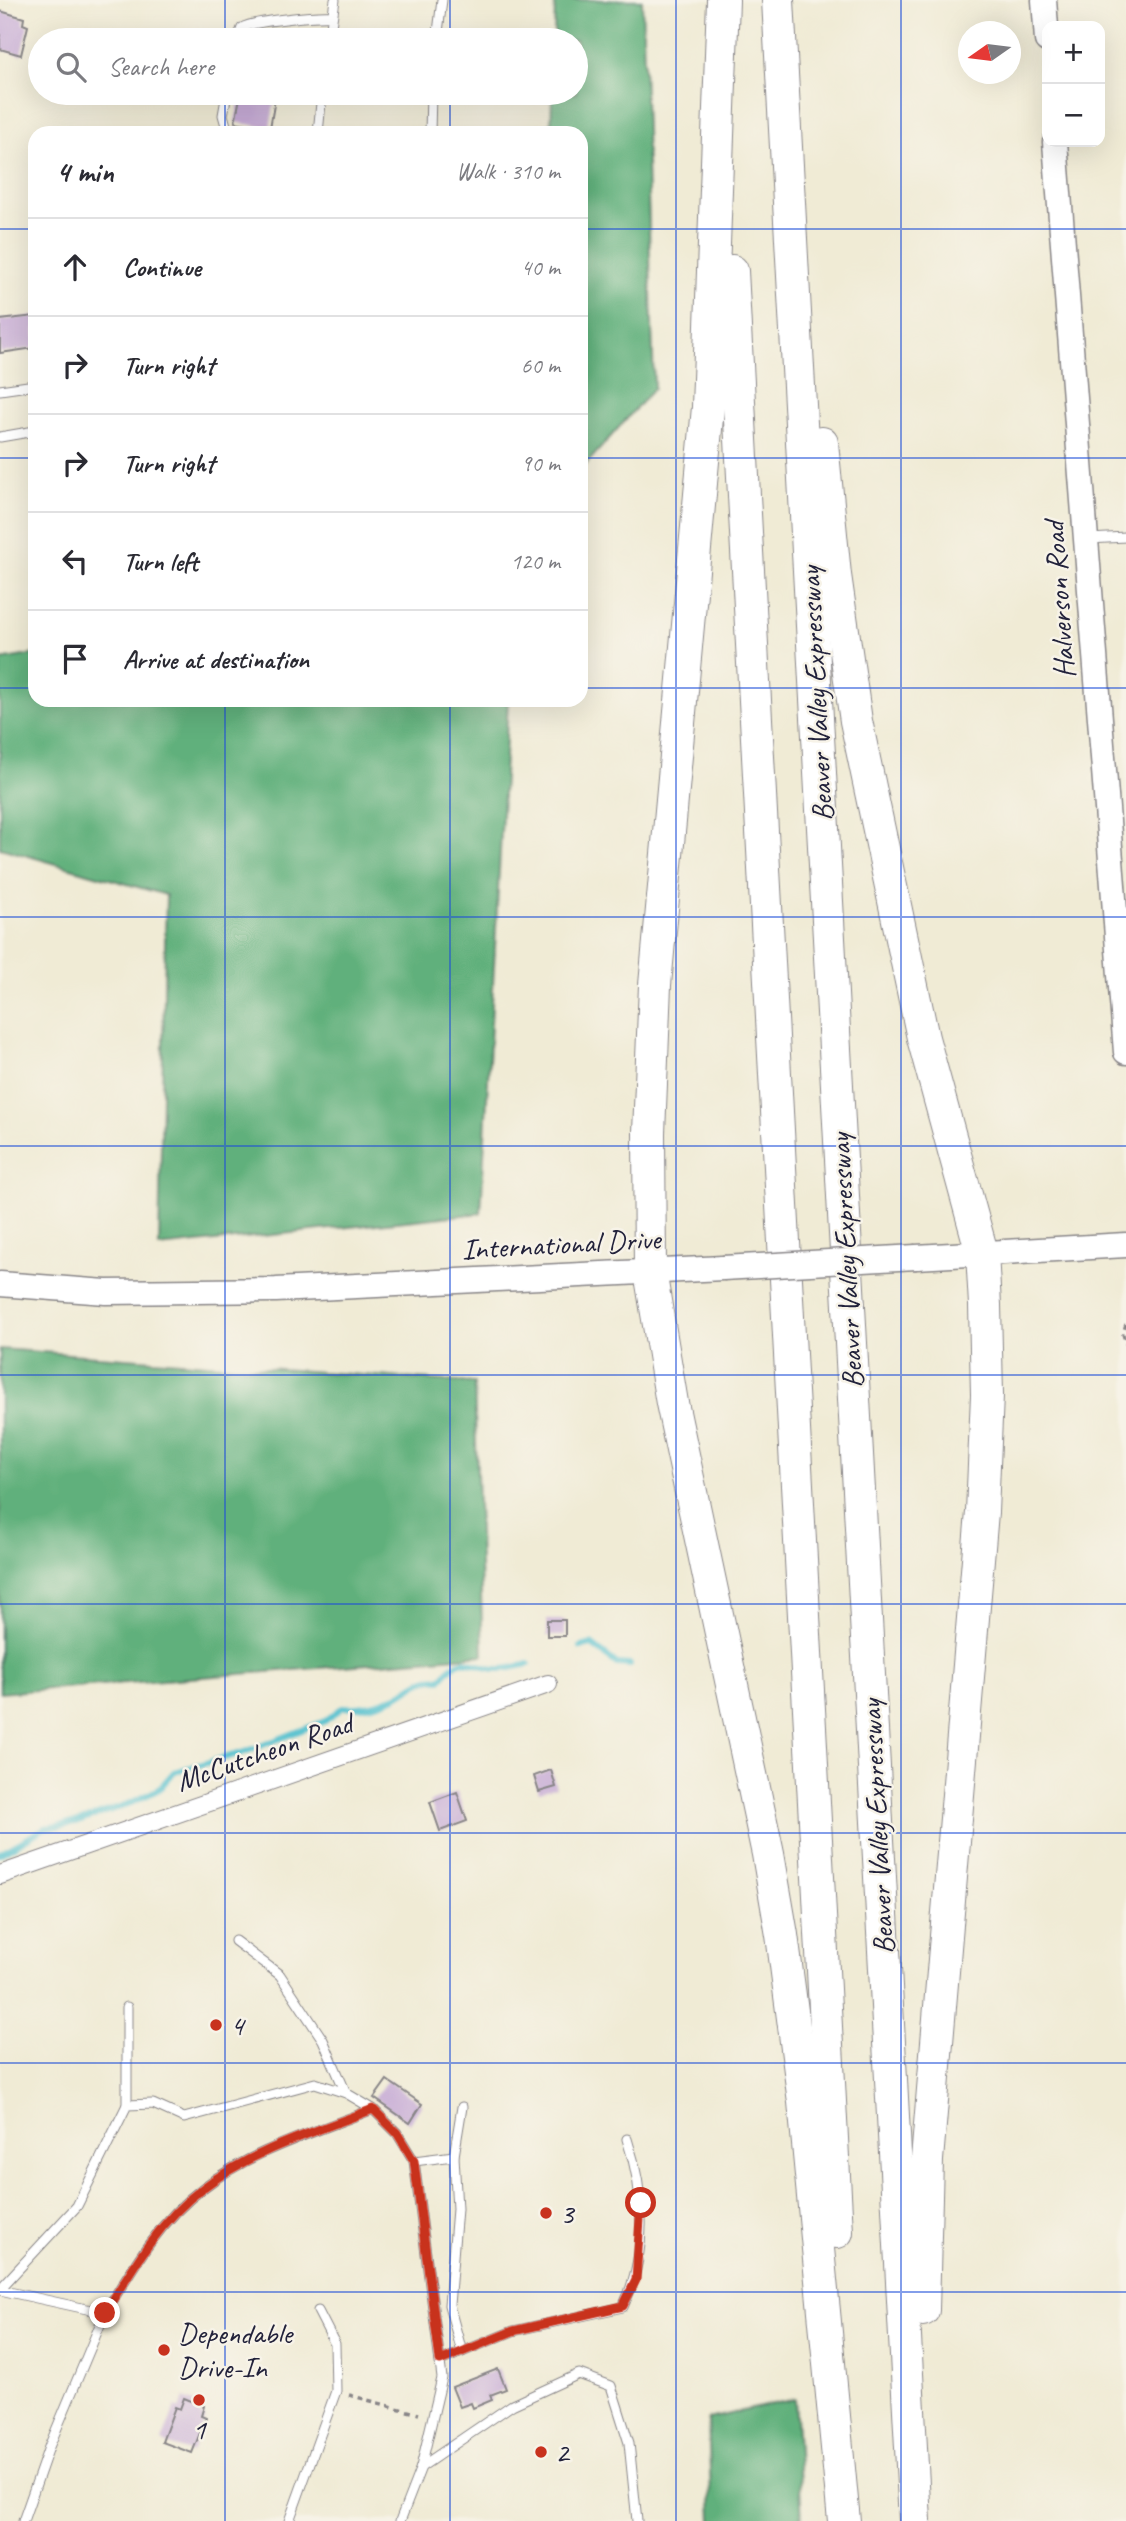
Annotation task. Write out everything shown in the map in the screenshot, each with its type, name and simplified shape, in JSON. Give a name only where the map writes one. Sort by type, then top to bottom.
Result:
[{"type":"highway","points":[[723,0],[708,407],[655,985],[649,1133],[650,1271],[672,1403],[768,1854],[784,1948],[801,2078],[844,2521]]},
{"type":"highway","name":"Beaver Valley Expressway","points":[[723,0],[735,364],[852,2521]]},
{"type":"highway","points":[[780,0],[835,575],[856,721],[923,1038],[982,1253],[987,1395],[982,1512],[927,2160],[923,2342],[911,2455]]},
{"type":"highway","name":"Beaver Valley Expressway","points":[[780,0],[915,2521]]},
{"type":"street","points":[[1044,0],[1046,21]]},
{"type":"street","name":"Halverson Road","points":[[1055,147],[1126,1052]]},
{"type":"street","name":"International Drive","points":[[0,1284],[106,1292],[209,1292],[723,1268],[1126,1245]]},
{"type":"street","name":"McCutcheon Road","points":[[0,1875],[548,1684]]},
{"type":"lane","points":[[330,28],[335,0]]},
{"type":"lane","points":[[438,28],[442,0]]},
{"type":"lane","points":[[242,28],[254,22],[280,22],[316,15],[332,16]]},
{"type":"lane","points":[[226,105],[226,126]]},
{"type":"lane","points":[[319,126],[321,105]]},
{"type":"lane","points":[[430,126],[431,105]]},
{"type":"lane","points":[[0,390],[28,386]]},
{"type":"lane","points":[[0,437],[28,432]]},
{"type":"lane","points":[[1086,540],[1126,537]]},
{"type":"lane","points":[[234,1941],[280,1975],[323,2040],[346,2093]]},
{"type":"lane","points":[[0,2290],[77,2206],[127,2105],[127,2007]]},
{"type":"lane","points":[[127,2105],[153,2104],[184,2119],[316,2083],[346,2093],[373,2109],[397,2133],[414,2161],[442,2378],[435,2418],[421,2467],[400,2521]]},
{"type":"lane","points":[[462,2107],[454,2157],[457,2209],[449,2305],[462,2352]]},
{"type":"lane","points":[[23,2521],[49,2447],[105,2313],[138,2258],[167,2222],[203,2187],[268,2151],[373,2109]]},
{"type":"lane","points":[[440,2361],[513,2331],[623,2306],[636,2280],[641,2239],[636,2166],[628,2139]]},
{"type":"lane","points":[[414,2161],[454,2157]]},
{"type":"lane","points":[[0,2290],[105,2313]]},
{"type":"lane","points":[[289,2521],[336,2392],[335,2344],[318,2311]]},
{"type":"lane","points":[[421,2467],[512,2406],[579,2374],[611,2386],[629,2443],[637,2521]]},
{"type":"path","points":[[1126,1324],[1123,1334],[1126,1344]]},
{"type":"path","points":[[336,2392],[435,2418]]},
{"type":"green space","points":[[555,0],[642,0],[654,388],[588,462],[588,126],[551,126],[552,105],[588,105],[588,28],[554,28]]},
{"type":"green space","points":[[28,655],[28,707],[508,707],[481,1213],[159,1247],[166,895],[0,848],[0,660]]},
{"type":"green space","points":[[0,1349],[474,1383],[483,1655],[0,1693]]},
{"type":"green space","points":[[795,2399],[802,2521],[712,2521],[708,2419]]},
{"type":"building","points":[[0,11],[24,18],[23,24],[28,26],[21,55],[0,49]]},
{"type":"building","points":[[239,105],[274,105],[270,126],[235,122]]},
{"type":"building","points":[[28,317],[28,349],[0,353],[0,320]]},
{"type":"building","points":[[547,1620],[565,1620],[565,1636],[547,1636]]},
{"type":"building","points":[[551,1770],[556,1787],[539,1792],[534,1776]]},
{"type":"building","points":[[457,1792],[467,1821],[440,1831],[430,1802]]},
{"type":"building","points":[[387,2080],[422,2104],[410,2123],[374,2098]]},
{"type":"building","points":[[498,2369],[506,2389],[490,2395],[492,2400],[473,2408],[471,2403],[460,2407],[452,2387]]},
{"type":"building","points":[[184,2398],[204,2406],[201,2416],[206,2418],[192,2453],[162,2442],[175,2407],[180,2409]]},
{"type":"waterway","points":[[581,1647],[591,1644],[617,1664],[630,1665]]},
{"type":"waterway","points":[[0,1854],[45,1828],[75,1823],[131,1803],[159,1789],[174,1772],[245,1752],[325,1721],[343,1707],[363,1707],[391,1699],[422,1681],[441,1679],[458,1663],[468,1662],[499,1669],[529,1664]]},
{"type":"place","name":"4","points":[[216,2025]]},
{"type":"place","name":"3","points":[[546,2213]]},
{"type":"place","name":"Dependable Drive-In","points":[[164,2350]]},
{"type":"place","name":"1","points":[[199,2400]]},
{"type":"place","name":"2","points":[[541,2452]]},
{"type":"route","points":[[105,2313],[138,2258],[167,2222],[203,2187],[268,2151],[373,2109],[397,2133],[414,2161],[421,2193],[440,2361],[513,2331],[623,2306],[636,2280],[641,2239],[641,2203]]}]
